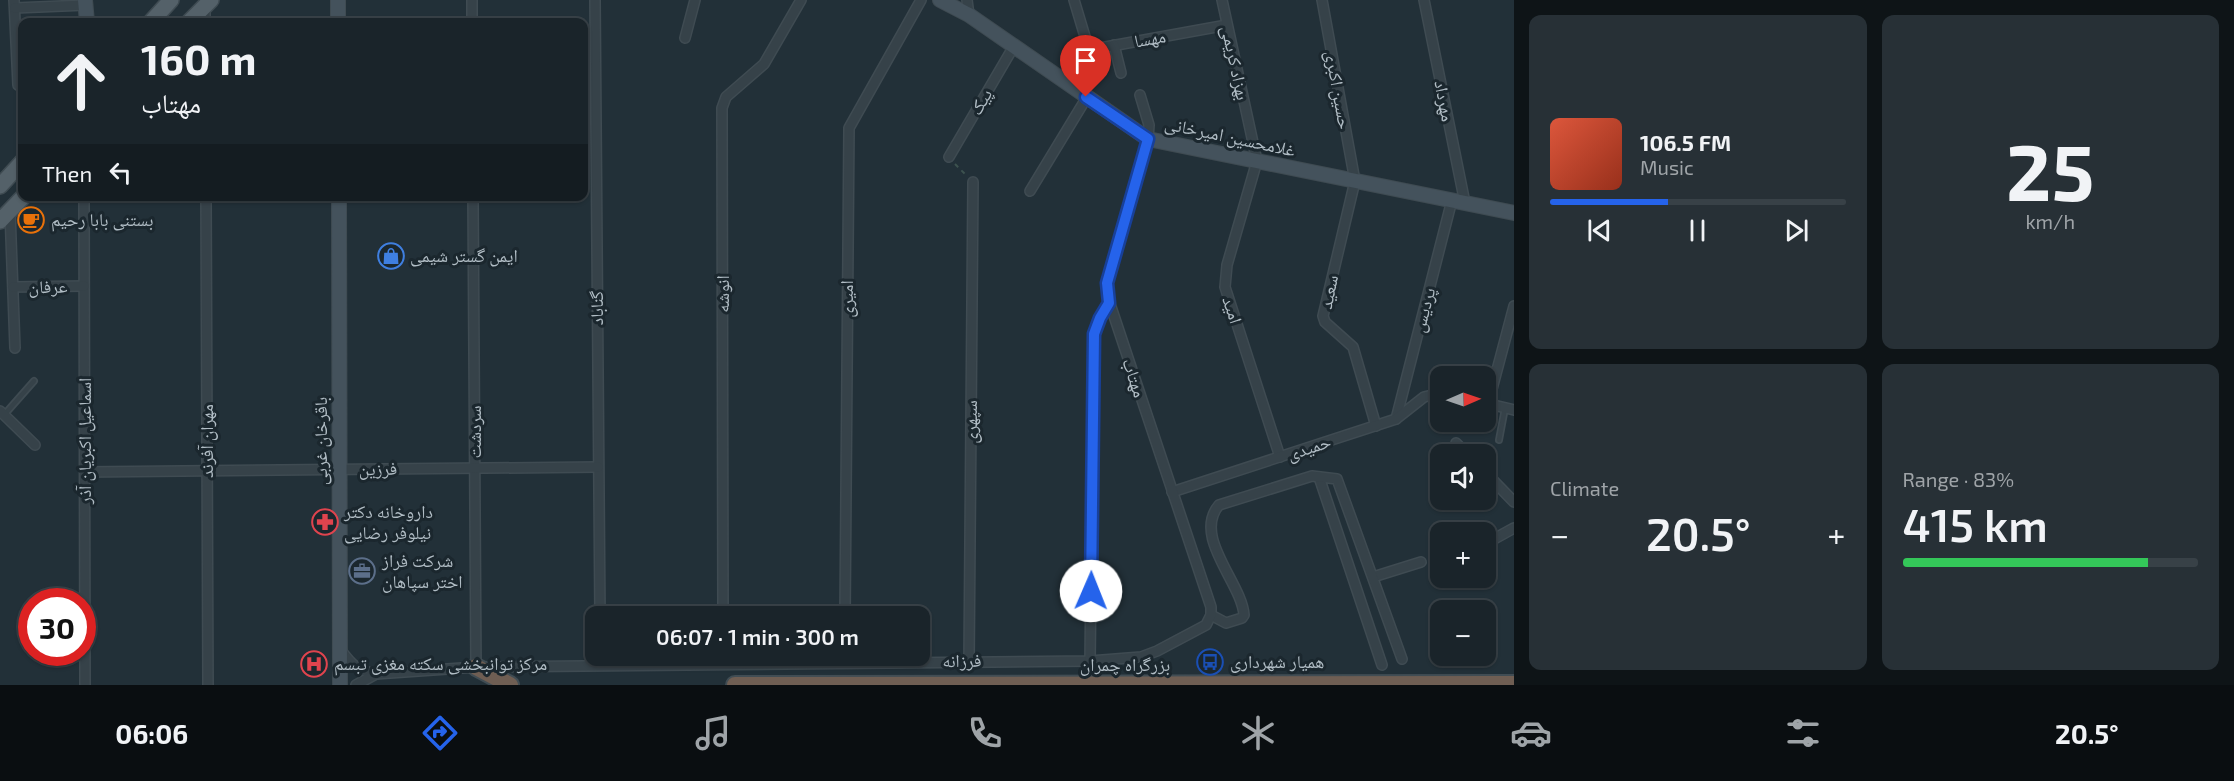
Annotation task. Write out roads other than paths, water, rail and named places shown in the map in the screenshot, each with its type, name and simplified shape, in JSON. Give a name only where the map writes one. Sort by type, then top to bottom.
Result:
[{"type":"highway","points":[[476,667],[510,685]]},
{"type":"highway","name":"بزرگراه چمران","points":[[735,685],[1514,684]]},
{"type":"main road","points":[[155,18],[171,0]]},
{"type":"main road","points":[[193,18],[208,3]]},
{"type":"main road","points":[[0,186],[18,166]]},
{"type":"main road","points":[[5,216],[19,201]]},
{"type":"street","points":[[338,0],[338,18]]},
{"type":"street","points":[[472,0],[472,18]]},
{"type":"street","name":"گناباد","points":[[594,0],[600,606]]},
{"type":"street","points":[[685,38],[695,0]]},
{"type":"street","name":"انوشه","points":[[723,606],[722,108],[723,102],[731,92],[765,64],[801,0]]},
{"type":"street","name":"امیری","points":[[845,606],[849,128],[921,0]]},
{"type":"street","points":[[967,0],[969,15]]},
{"type":"street","name":"مهسا","points":[[1074,0],[1089,50],[1227,24]]},
{"type":"street","name":"بهزاد کریمی","points":[[1222,0],[1257,161]]},
{"type":"street","name":"حسین اکبری","points":[[1322,0],[1355,181]]},
{"type":"street","name":"مهرداد","points":[[1424,0],[1459,202]]},
{"type":"street","name":"غلامحسین امیرخانی","points":[[947,2],[1148,139],[1514,213]]},
{"type":"street","points":[[18,85],[15,4],[86,3],[87,18]]},
{"type":"street","points":[[206,18],[208,3]]},
{"type":"street","points":[[1114,45],[1121,73]]},
{"type":"street","name":"پیک","points":[[949,157],[1014,46]]},
{"type":"street","points":[[1140,95],[1149,125],[1148,139]]},
{"type":"street","points":[[1030,191],[1086,97]]},
{"type":"street","name":"مهتاب","points":[[1148,139],[1107,283],[1109,303],[1211,607],[1211,615]]},
{"type":"street","name":"امید","points":[[1257,161],[1227,265],[1225,287],[1280,457]]},
{"type":"street","name":"سعید","points":[[1355,181],[1323,316],[1325,322],[1353,347],[1376,426]]},
{"type":"street","name":"سپهری","points":[[969,661],[973,182]]},
{"type":"street","name":"اسماعیل اکبریان آذر","points":[[84,201],[85,685]]},
{"type":"street","name":"مهران آفرند","points":[[206,201],[208,685]]},
{"type":"street","name":"باقرخان غربی","points":[[339,201],[340,685]]},
{"type":"street","name":"سردشت","points":[[473,201],[476,667]]},
{"type":"street","name":"پردیس","points":[[1396,419],[1459,202]]},
{"type":"street","points":[[5,216],[13,287],[15,348]]},
{"type":"street","name":"عرفان","points":[[13,287],[84,286]]},
{"type":"street","points":[[1109,303],[1094,334],[1090,661],[1149,655],[1206,625],[1211,615],[1227,623],[1242,618],[1244,611],[1216,548],[1211,521],[1213,512],[1219,505],[1312,476],[1337,479],[1402,659]]},
{"type":"street","points":[[1496,371],[1514,306]]},
{"type":"street","name":"حمیدی","points":[[1172,492],[1396,419],[1424,397],[1430,396]]},
{"type":"street","points":[[2,413],[35,445]]},
{"type":"street","name":"فرزین","points":[[85,472],[598,467]]},
{"type":"street","points":[[1319,477],[1382,665]]},
{"type":"street","points":[[1496,483],[1514,502]]},
{"type":"street","points":[[1496,538],[1514,528]]},
{"type":"street","points":[[1373,577],[1421,562]]},
{"type":"street","name":"فرزانه","points":[[340,649],[354,667],[376,674],[585,661]]},
{"type":"street","name":"فرزانه","points":[[930,660],[1090,661]]},
{"type":"street","points":[[356,685],[376,674]]},
{"type":"street","points":[[1494,684],[1514,675]]},
{"type":"lane","points":[[2,413],[34,381]]},
{"type":"lane","points":[[1499,440],[1510,409]]},
{"type":"place","name":"بستنی بابا رحیم","points":[[31,220]]},
{"type":"place","name":"ایمن گستر شیمی","points":[[391,256]]},
{"type":"place","name":"داروخانه دکتر نیلوفر رضایی","points":[[325,522]]},
{"type":"place","name":"شرکت فراز اختر سپاهان","points":[[362,571]]},
{"type":"place","name":"همیار شهرداری","points":[[1210,662]]},
{"type":"place","name":"مرکز توانبخشی سکته مغزی تبسم","points":[[314,664]]}]
